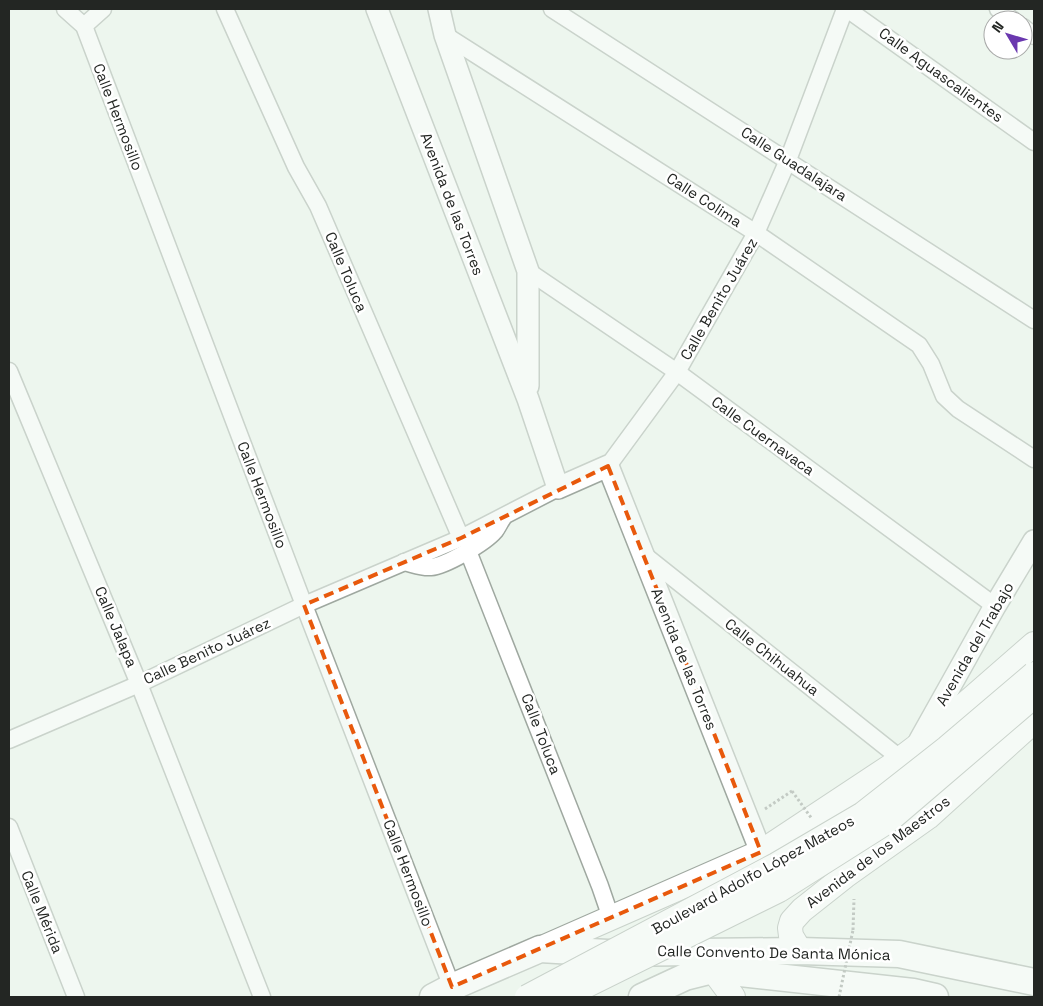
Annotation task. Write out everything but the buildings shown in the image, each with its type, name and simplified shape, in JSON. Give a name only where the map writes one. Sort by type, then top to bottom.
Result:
[{"type":"main road","points":[[761,852],[903,758],[1034,644]]},
{"type":"main road","name":"Boulevard Adolfo López Mateos","points":[[527,997],[776,865],[863,814],[947,748],[1034,674]]},
{"type":"main road","name":"Avenida de los Maestros","points":[[779,890],[888,822],[1034,696]]},
{"type":"main road","name":"Avenida de los Maestros","points":[[800,951],[791,936],[790,928],[792,921],[802,910],[845,876],[928,817],[1034,721]]},
{"type":"main road","points":[[903,758],[885,779],[883,791],[887,802],[894,811],[903,816],[928,817]]},
{"type":"main road","name":"Boulevard Adolfo López Mateos","points":[[443,992],[761,852]]},
{"type":"main road","name":"Boulevard Adolfo López Mateos","points":[[562,997],[779,890]]},
{"type":"main road","name":"Calle Convento De Santa Mónica","points":[[540,949],[607,953],[800,951],[899,954],[1034,982]]},
{"type":"main road","points":[[642,997],[685,977],[713,970],[733,997]]},
{"type":"main road","name":"Calle Convento De Santa Mónica","points":[[713,970],[889,993],[935,997]]},
{"type":"street","name":"Calle Hermosillo","points":[[64,9],[84,26],[304,605],[443,992]]},
{"type":"street","points":[[84,26],[103,9]]},
{"type":"street","name":"Calle Toluca","points":[[225,9],[296,167],[318,206],[465,544],[611,918]]},
{"type":"street","name":"Avenida de las Torres","points":[[377,9],[528,399],[558,488]]},
{"type":"street","name":"Avenida de las Torres","points":[[439,9],[445,35],[528,271],[528,399]]},
{"type":"street","name":"Calle Guadalajara","points":[[552,9],[1034,320]]},
{"type":"street","name":"Calle Benito Juárez","points":[[9,740],[139,684],[304,605],[404,562],[465,544],[504,516],[558,488],[608,466],[677,372],[756,233],[788,160],[846,9]]},
{"type":"street","name":"Calle Aguascalientes","points":[[846,9],[1034,142]]},
{"type":"street","name":"Calle Colima","points":[[445,35],[756,233],[919,345],[931,364],[944,396],[958,409],[1034,459]]},
{"type":"street","name":"Calle Cuernavaca","points":[[528,271],[677,372],[995,606]]},
{"type":"street","name":"Calle Jalapa","points":[[9,371],[139,684],[262,997]]},
{"type":"street","name":"Avenida de las Torres","points":[[608,466],[761,852]]},
{"type":"street","name":"Avenida del Trabajo","points":[[903,758],[1034,541]]},
{"type":"street","name":"Calle Chihuahua","points":[[642,554],[903,758]]},
{"type":"street","name":"Calle Mérida","points":[[9,826],[76,997]]},
{"type":"path","points":[[766,809],[792,791],[814,821]]},
{"type":"path","points":[[839,997],[853,930],[854,892]]},
{"type":"highlighted area","points":[[608,466],[761,852],[452,987],[304,605],[461,538]]}]
